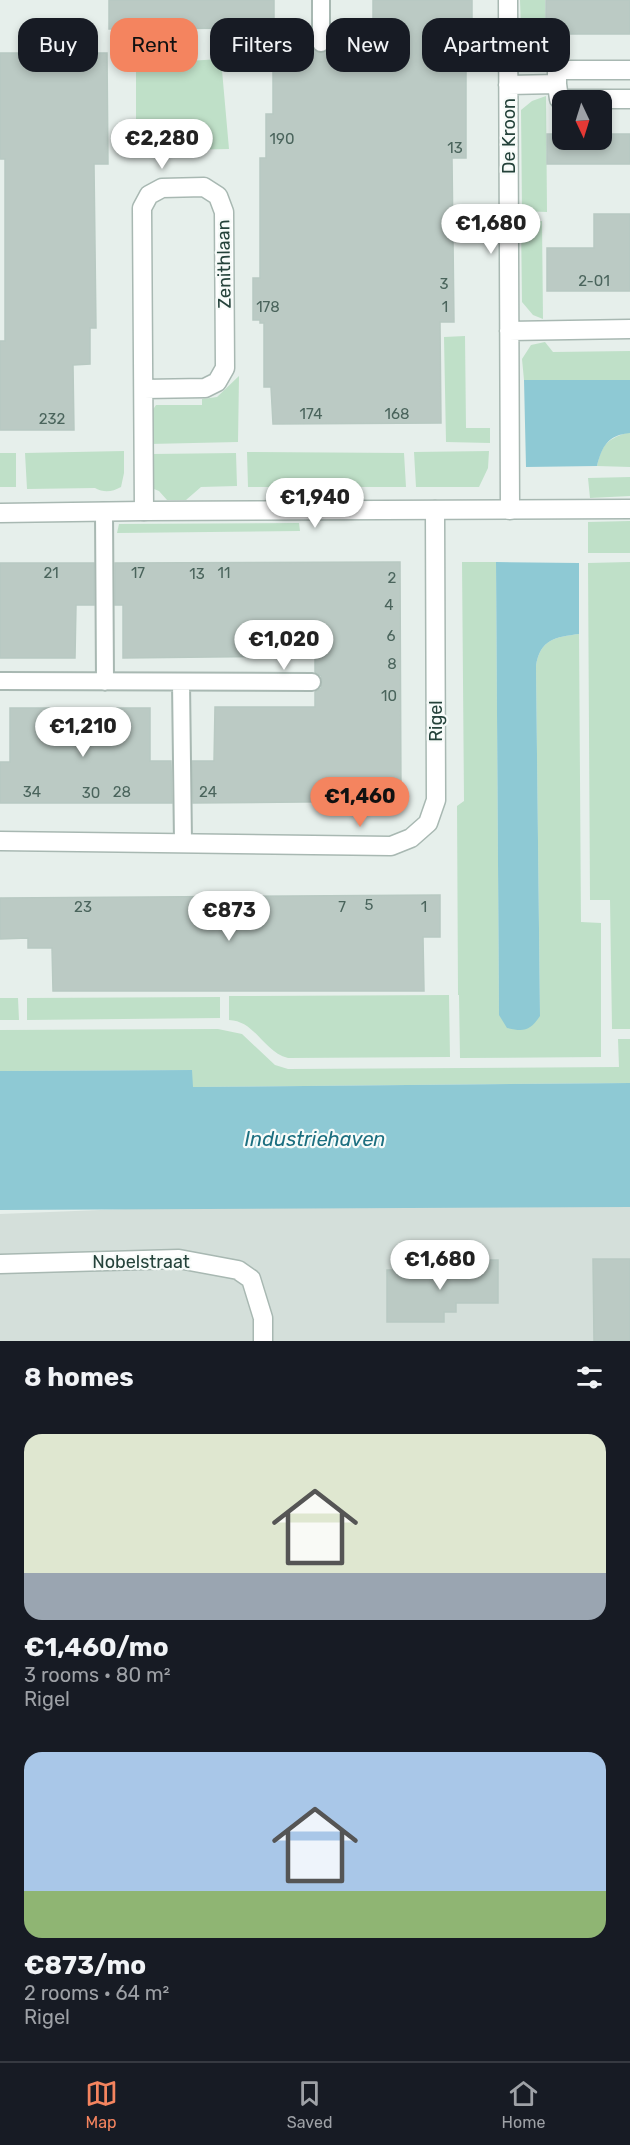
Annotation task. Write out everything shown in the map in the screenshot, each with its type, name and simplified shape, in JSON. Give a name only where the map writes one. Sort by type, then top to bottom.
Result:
[{"type":"street","name":"De Kroon","points":[[508,0],[510,510]]},
{"type":"street","points":[[630,70],[557,70],[559,99],[630,99]]},
{"type":"street","name":"De Kroon","points":[[508,85],[557,84]]},
{"type":"street","name":"Zenithlaan","points":[[144,389],[205,388],[217,382],[225,368],[224,212],[218,196],[204,187],[162,188],[149,195],[142,208],[144,511]]},
{"type":"street","points":[[509,331],[630,329]]},
{"type":"street","points":[[0,513],[630,509]]},
{"type":"street","name":"Rigel","points":[[0,841],[391,846],[411,838],[428,823],[436,800],[435,510]]},
{"type":"street","name":"Nobelstraat","points":[[0,1264],[179,1259],[238,1270],[251,1279],[263,1318],[263,1341]]},
{"type":"lane","points":[[321,0],[321,43]]},
{"type":"lane","points":[[104,511],[105,682]]},
{"type":"lane","points":[[0,681],[312,682]]},
{"type":"lane","points":[[181,682],[183,842]]},
{"type":"shaded area","points":[[630,1190],[630,1341],[0,1341],[0,1214]]},
{"type":"green space","points":[[520,0],[545,0],[546,18],[521,18]]},
{"type":"green space","points":[[198,60],[210,60],[210,72],[222,72],[229,149],[136,151],[136,72],[198,72]]},
{"type":"green space","points":[[546,96],[547,212],[522,211],[521,110],[532,101]]},
{"type":"green space","points":[[542,221],[543,319],[533,315],[522,302],[521,222]]},
{"type":"green space","points":[[465,336],[466,428],[490,428],[490,443],[446,442],[444,337]]},
{"type":"green space","points":[[545,342],[553,352],[630,351],[630,380],[524,380],[522,359],[531,345]]},
{"type":"green space","points":[[239,376],[238,442],[149,444],[152,411],[156,405],[202,405],[202,399],[217,397]]},
{"type":"green space","points":[[630,433],[630,467],[597,466],[606,444]]},
{"type":"green space","points":[[124,451],[124,473],[121,487],[114,490],[27,489],[25,453]]},
{"type":"green space","points":[[489,451],[488,468],[479,487],[416,487],[414,452]]},
{"type":"green space","points":[[247,452],[404,453],[406,487],[248,487]]},
{"type":"green space","points":[[0,453],[16,453],[16,487],[0,487]]},
{"type":"green space","points":[[236,453],[237,486],[201,487],[186,500],[167,500],[159,491],[149,487],[151,454]]},
{"type":"green space","points":[[630,477],[630,496],[590,498],[588,478]]},
{"type":"green space","points":[[630,521],[630,553],[588,553],[588,522]]},
{"type":"green space","points":[[299,523],[300,531],[117,533],[119,524]]},
{"type":"green space","points":[[462,562],[496,562],[499,1015],[540,1016],[536,666],[541,650],[550,641],[563,636],[579,634],[581,922],[601,923],[601,1057],[460,1058],[457,806],[464,801]]},
{"type":"green space","points":[[630,562],[630,1029],[612,1029],[610,900],[590,900],[588,563]]},
{"type":"green space","points":[[449,995],[450,1057],[288,1058],[272,1050],[246,1026],[229,1020],[229,996]]},
{"type":"green space","points":[[220,997],[220,1018],[27,1020],[27,998]]},
{"type":"green space","points":[[0,998],[18,998],[19,1020],[0,1020]]},
{"type":"green space","points":[[218,1029],[242,1034],[275,1065],[288,1069],[619,1067],[618,1039],[630,1039],[630,1083],[192,1087],[191,1070],[0,1071],[0,1030]]},
{"type":"water","points":[[524,380],[630,380],[630,433],[616,436],[607,443],[597,466],[526,467]]},
{"type":"water","points":[[496,562],[579,563],[579,634],[563,636],[550,641],[541,650],[536,666],[540,1016],[533,1025],[522,1030],[507,1028],[499,1015]]},
{"type":"water","name":"Industriehaven","points":[[192,1070],[193,1087],[630,1083],[630,1207],[0,1210],[0,1071]]},
{"type":"building","points":[[109,0],[274,0],[274,18],[210,18],[210,28],[198,28],[198,18],[110,18],[109,29]]},
{"type":"building","points":[[373,0],[472,0],[472,18],[422,18],[422,72],[466,72],[466,158],[452,158],[454,322],[440,322],[441,423],[273,424],[271,387],[264,387],[264,323],[260,323],[260,320],[253,320],[253,278],[260,278],[260,158],[266,158],[266,114],[273,114],[273,72],[314,72],[314,50],[322,53],[326,50],[326,72],[410,72],[410,18],[373,18]]},
{"type":"building","points":[[546,0],[630,0],[630,34],[570,34],[570,18],[546,18]]},
{"type":"building","points":[[0,53],[18,53],[18,72],[98,72],[98,53],[107,53],[108,164],[94,164],[96,328],[90,328],[90,364],[73,365],[74,430],[0,430],[0,341],[5,341],[5,159],[0,159]]},
{"type":"building","points":[[547,134],[552,134],[552,150],[612,150],[612,134],[630,134],[630,164],[547,164]]},
{"type":"building","points":[[594,214],[630,214],[630,291],[547,291],[547,248],[594,248]]},
{"type":"building","points":[[400,562],[401,801],[193,803],[192,761],[214,761],[215,707],[315,707],[315,692],[321,688],[322,681],[321,676],[315,672],[315,656],[123,658],[123,605],[115,605],[115,563]]},
{"type":"building","points":[[0,563],[94,563],[94,605],[76,605],[75,658],[0,658]]},
{"type":"building","points":[[10,708],[150,708],[150,761],[171,761],[172,803],[0,803],[0,762],[10,762]]},
{"type":"building","points":[[440,895],[440,937],[423,937],[424,991],[53,991],[52,948],[28,948],[28,938],[0,939],[0,898]]},
{"type":"building","points":[[593,1259],[630,1259],[630,1341],[594,1341]]},
{"type":"building","points":[[456,1260],[498,1260],[498,1303],[456,1303],[456,1312],[444,1312],[444,1322],[387,1322],[387,1270],[456,1270]]}]
